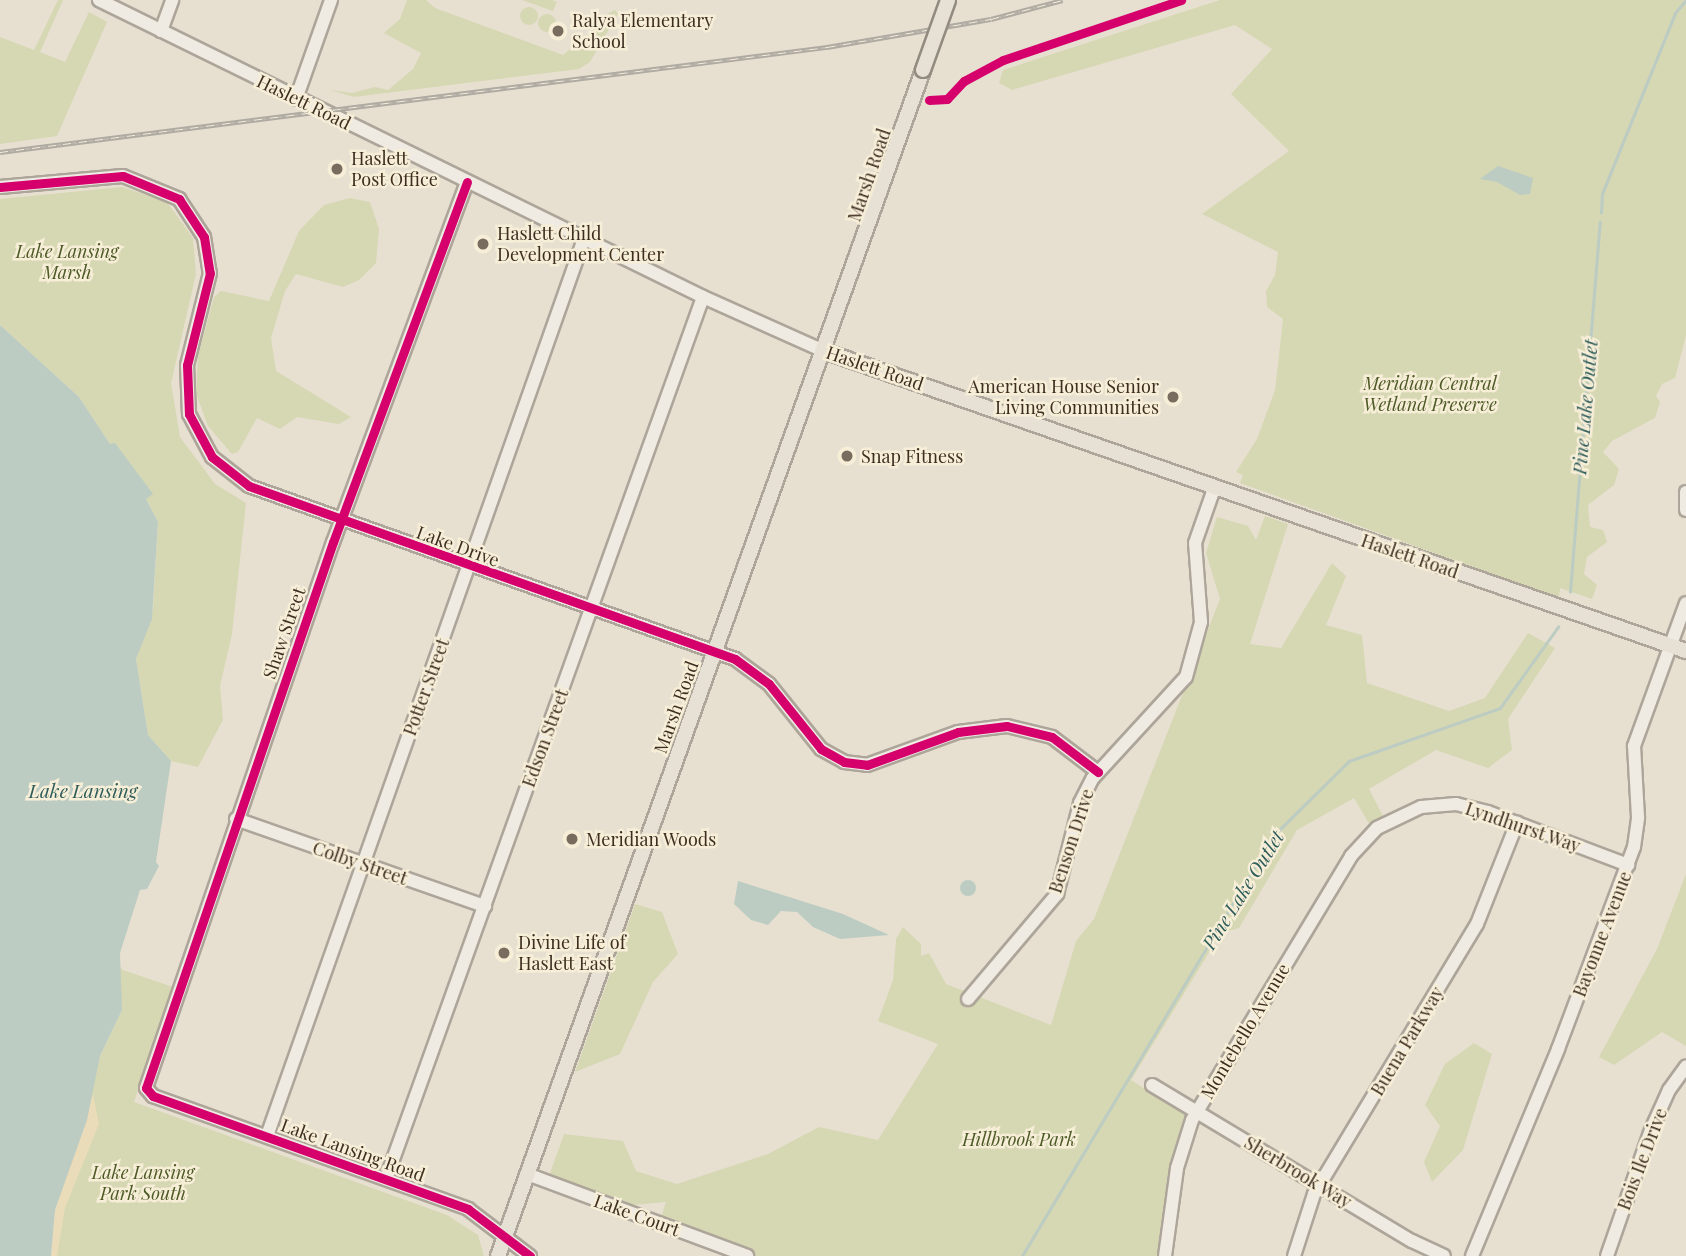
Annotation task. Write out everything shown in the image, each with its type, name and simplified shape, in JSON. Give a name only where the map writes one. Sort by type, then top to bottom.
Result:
[{"type":"main road","name":"Marsh Road","points":[[498,1256],[948,0]]},
{"type":"main road","name":"Haslett Road","points":[[824,351],[1686,652]]},
{"type":"street","name":"Haslett Road","points":[[99,0],[583,239],[824,351]]},
{"type":"street","points":[[161,31],[172,0]]},
{"type":"street","points":[[296,99],[331,0]]},
{"type":"street","name":"Lake Drive","points":[[0,187],[123,176],[179,199],[198,225],[209,257],[208,287],[185,377],[187,402],[198,437],[220,466],[239,481],[469,567],[713,651],[762,677],[821,749],[844,762],[867,765],[958,732],[1007,726],[1052,737],[1098,772]]},
{"type":"street","name":"Shaw Street","points":[[153,1096],[146,1084],[236,819],[341,520],[467,182]]},
{"type":"street","name":"Potter Street","points":[[267,1136],[583,239]]},
{"type":"street","name":"Edson Street","points":[[386,1178],[703,297]]},
{"type":"street","name":"Benson Drive","points":[[968,999],[1056,894],[1080,803],[1098,772],[1168,700],[1191,664],[1200,622],[1195,543],[1215,486]]},
{"type":"street","points":[[1686,492],[1686,510]]},
{"type":"street","name":"Bayonne Avenue","points":[[1472,1256],[1628,865],[1638,831],[1634,746],[1686,603]]},
{"type":"street","name":"Lyndhurst Way","points":[[1377,828],[1404,813],[1438,805],[1472,807],[1628,865]]},
{"type":"street","name":"Colby Street","points":[[236,819],[485,906]]},
{"type":"street","name":"Buena Parkway","points":[[1294,1256],[1320,1185],[1477,923],[1517,823]]},
{"type":"street","name":"Montebello Avenue","points":[[1165,1256],[1177,1168],[1196,1111],[1352,856],[1377,828]]},
{"type":"street","name":"Bois Ile Drive","points":[[1607,1256],[1651,1130],[1669,1090],[1686,1067]]},
{"type":"street","name":"Sherbrook Way","points":[[1152,1085],[1444,1256]]},
{"type":"street","name":"Lake Lansing Road","points":[[153,1096],[468,1209],[530,1256]]},
{"type":"street","name":"Lake Court","points":[[527,1174],[723,1252],[747,1256]]},
{"type":"green space","points":[[58,0],[63,0],[40,52],[65,62],[89,12],[107,22],[57,136],[0,144],[0,37],[34,50]]},
{"type":"green space","points":[[407,0],[426,0],[435,8],[563,55],[596,28],[599,18],[615,10],[618,14],[590,62],[579,69],[354,97],[330,90],[352,93],[375,87],[388,90],[413,69],[421,53],[384,33],[400,19]]},
{"type":"green space","points":[[522,0],[552,0],[557,2],[553,11]]},
{"type":"green space","name":"Meridian Central Wetland Preserve","points":[[1220,0],[1686,0],[1686,335],[1675,378],[1662,384],[1656,396],[1660,402],[1655,418],[1612,441],[1603,452],[1619,469],[1614,485],[1588,505],[1590,527],[1603,530],[1607,542],[1587,557],[1584,574],[1597,585],[1592,599],[1560,588],[1559,598],[1240,483],[1243,475],[1236,472],[1257,439],[1275,390],[1283,319],[1267,307],[1266,291],[1275,275],[1278,252],[1202,214],[1289,151],[1231,94],[1272,49],[1235,25],[1012,90],[999,83],[1003,70]]},
{"type":"green space","points":[[529,7],[535,10],[538,16],[535,22],[529,25],[523,22],[520,16],[523,10]]},
{"type":"green space","points":[[547,14],[553,17],[556,23],[553,29],[547,32],[541,29],[538,23],[541,17]]},
{"type":"green space","name":"Lake Lansing Marsh","points":[[122,187],[167,202],[193,238],[196,274],[171,383],[180,437],[215,484],[246,503],[232,634],[220,686],[223,720],[198,767],[171,761],[148,735],[136,659],[153,609],[158,522],[146,499],[152,494],[115,444],[110,444],[79,397],[0,325],[0,199]]},
{"type":"green space","points":[[350,198],[370,202],[379,229],[376,263],[359,280],[343,287],[296,274],[285,291],[271,338],[276,371],[351,417],[339,424],[297,417],[280,429],[257,418],[238,452],[232,454],[208,426],[196,393],[198,356],[214,297],[221,291],[269,301],[299,231],[324,205]]},
{"type":"green space","name":"Hillbrook Park","points":[[1265,516],[1288,524],[1250,644],[1281,648],[1332,563],[1346,576],[1326,625],[1362,635],[1367,683],[1449,711],[1485,698],[1528,633],[1555,648],[1508,719],[1512,750],[1488,768],[1436,750],[1369,789],[1384,818],[1371,827],[1354,798],[1297,830],[1239,928],[1221,933],[1131,1080],[1188,1116],[1173,1158],[1159,1256],[753,1256],[661,1218],[666,1202],[633,1205],[549,1176],[564,1134],[623,1141],[636,1171],[677,1184],[768,1154],[819,1127],[878,1140],[938,1044],[878,1021],[893,980],[896,939],[903,927],[921,944],[921,956],[929,953],[946,984],[1051,1025],[1076,941],[1094,919],[1220,599],[1206,553],[1217,517],[1248,526],[1256,540]]},
{"type":"green space","points":[[1686,874],[1686,1046],[1662,1032],[1614,1065],[1599,1057],[1657,949]]},
{"type":"green space","points":[[635,904],[662,912],[678,954],[653,982],[620,1054],[575,1072]]},
{"type":"green space","name":"Lake Lansing Park South","points":[[117,964],[123,970],[173,987],[134,1102],[447,1215],[478,1235],[484,1256],[51,1256],[100,1056],[122,1010]]},
{"type":"green space","points":[[1474,1043],[1492,1054],[1463,1150],[1432,1182],[1424,1162],[1440,1126],[1425,1105],[1445,1064]]},
{"type":"sand","points":[[93,1094],[99,1124],[65,1208],[57,1256],[51,1256],[55,1210]]},
{"type":"water","points":[[1498,166],[1533,178],[1530,194],[1520,195],[1497,182],[1480,179]]},
{"type":"water","name":"Lake Lansing","points":[[0,325],[79,397],[110,444],[115,443],[153,494],[146,499],[158,522],[152,619],[136,659],[148,735],[171,761],[156,862],[159,866],[147,889],[140,890],[120,953],[122,1010],[100,1056],[87,1120],[55,1210],[51,1256],[0,1256]]},
{"type":"water","points":[[965,880],[971,880],[976,888],[974,894],[965,896],[960,891],[960,885]]},
{"type":"water","points":[[738,881],[843,914],[889,935],[840,939],[813,927],[797,912],[781,911],[768,925],[751,920],[734,904]]},
{"type":"waterway","name":"Pine Lake Outlet","points":[[1601,213],[1602,194],[1675,13],[1686,0]]},
{"type":"waterway","name":"Pine Lake Outlet","points":[[1570,592],[1600,222]]},
{"type":"waterway","name":"Pine Lake Outlet","points":[[1022,1256],[1274,835],[1349,761],[1500,708],[1558,627]]},
{"type":"railway","points":[[0,152],[827,47],[991,19],[1063,0]]},
{"type":"cycle path","points":[[929,100],[947,99],[964,81],[1003,60],[1181,0]]},
{"type":"cycle path","points":[[0,187],[123,176],[179,199],[204,237],[210,273],[187,365],[189,414],[212,457],[249,486],[735,659],[769,684],[821,749],[844,762],[867,765],[958,732],[1007,726],[1052,737],[1098,772]]},
{"type":"cycle path","points":[[467,182],[333,542],[146,1088],[153,1096],[468,1209],[530,1256]]},
{"type":"place","name":"Ralya Elementary School","points":[[558,31]]},
{"type":"place","name":"Haslett Post Office","points":[[337,169]]},
{"type":"place","name":"Haslett Child Development Center","points":[[483,244]]},
{"type":"place","name":"American House Senior Living Communities","points":[[1173,397]]},
{"type":"place","name":"Snap Fitness","points":[[847,456]]},
{"type":"place","name":"Meridian Woods","points":[[572,839]]},
{"type":"place","name":"Divine Life of Haslett East","points":[[504,953]]}]
